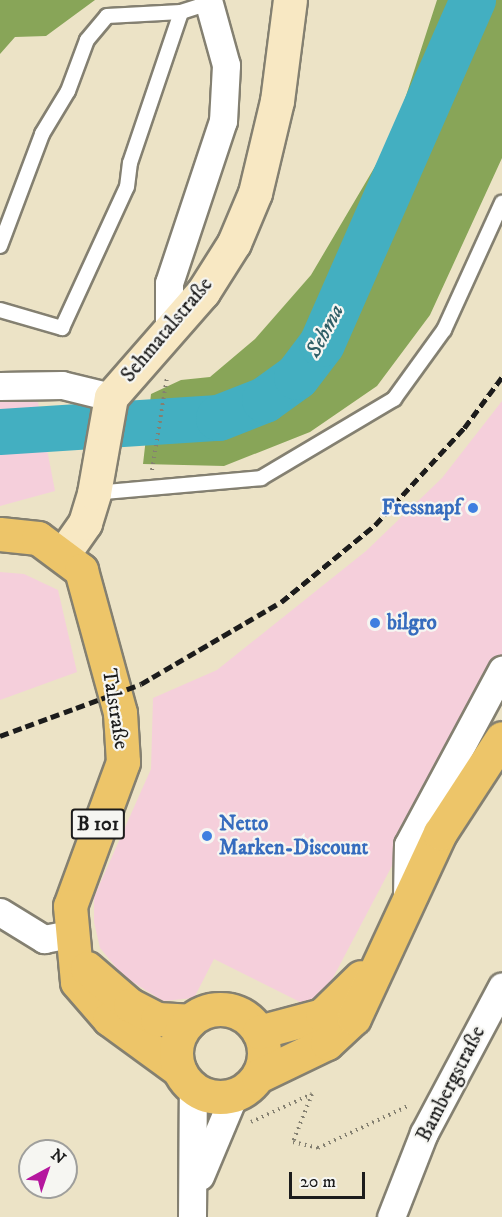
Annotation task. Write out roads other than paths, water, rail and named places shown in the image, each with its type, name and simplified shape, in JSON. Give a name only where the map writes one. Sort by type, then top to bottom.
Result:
[{"type":"main road","name":"Sehmatalstraße","points":[[108,405],[169,331],[228,253],[255,193],[277,101],[290,0]]},
{"type":"main road","points":[[64,553],[85,523],[97,478],[108,405]]},
{"type":"main road","name":"Talstraße","points":[[0,534],[38,538],[64,553],[81,570],[91,595],[123,738],[123,762],[74,884],[72,944]]},
{"type":"main road","points":[[244,1088],[264,1054],[259,1032],[230,1010],[208,1011],[190,1021],[178,1038],[186,1079],[206,1095],[244,1088],[339,1034],[368,997],[375,964],[440,833],[502,738]]},
{"type":"main road","points":[[72,944],[130,1005],[157,1019],[190,1021]]},
{"type":"main road","name":"B 101","points":[[72,944],[77,982],[91,1002],[186,1079]]},
{"type":"main road","points":[[259,1032],[322,1015],[375,964]]},
{"type":"street","points":[[169,331],[169,283],[223,122],[226,64],[209,2]]},
{"type":"street","points":[[0,386],[62,385],[108,405]]},
{"type":"street","points":[[407,896],[408,845],[502,670]]},
{"type":"street","points":[[0,912],[44,939],[72,944]]},
{"type":"street","name":"Bambergstraße","points":[[391,1217],[451,1079],[502,986]]},
{"type":"street","points":[[186,1079],[196,1186],[192,1217]]},
{"type":"street","points":[[196,1186],[244,1088]]},
{"type":"lane","points":[[0,246],[42,134],[68,90],[87,40],[107,16],[181,12],[209,2]]},
{"type":"lane","points":[[0,310],[62,328],[127,187],[130,163],[181,12]]},
{"type":"lane","points":[[97,478],[261,478],[394,399],[444,330],[502,203]]},
{"type":"waterway","name":"Sehma","points":[[0,432],[219,418],[265,400],[297,377],[322,344],[473,0]]},
{"type":"railway","points":[[0,736],[141,684],[281,602],[375,525],[464,428],[502,377]]},
{"type":"place","name":"Fressnapf","points":[[473,508]]},
{"type":"place","name":"bilgro","points":[[375,623]]},
{"type":"place","name":"Netto Marken-Discount","points":[[207,836]]}]
